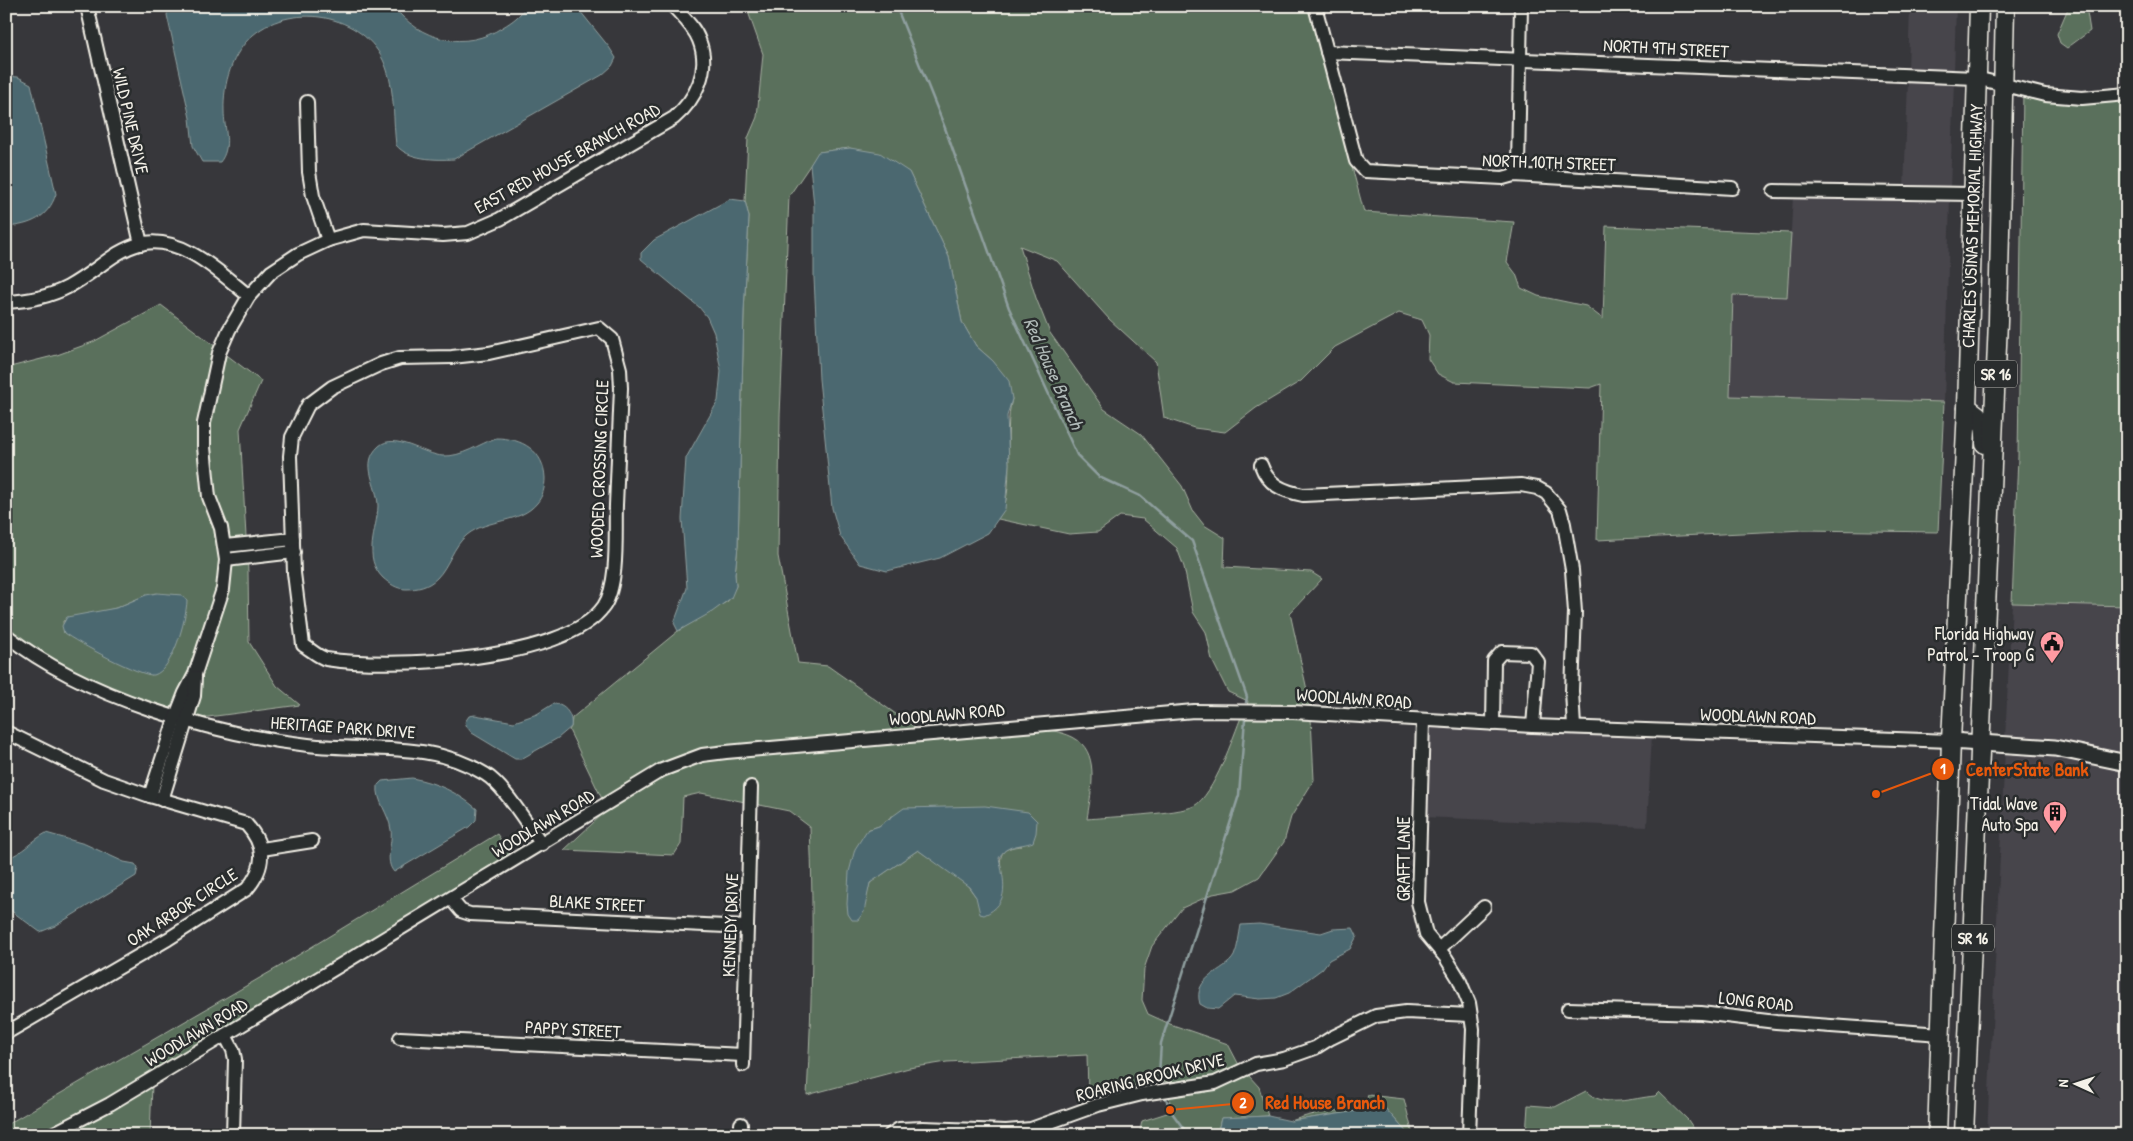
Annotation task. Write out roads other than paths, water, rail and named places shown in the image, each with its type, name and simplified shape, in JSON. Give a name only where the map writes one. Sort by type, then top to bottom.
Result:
[{"type":"highway","name":"CHARLES USINAS MEMORIAL HIGHWAY","points":[[1936,1135],[1951,740],[1967,408],[1979,6]]},
{"type":"highway","name":"CHARLES USINAS MEMORIAL HIGHWAY","points":[[1964,1135],[1998,321],[2005,6]]},
{"type":"highway","points":[[1967,408],[1974,411],[1981,418],[1986,429],[1980,568],[1985,619]]},
{"type":"main road","points":[[1951,740],[2055,748],[2127,763]]},
{"type":"street","name":"WILD PINE DRIVE","points":[[87,6],[141,244]]},
{"type":"street","name":"EAST RED HOUSE BRANCH ROAD","points":[[156,798],[182,718],[194,696],[195,674],[224,589],[225,546],[209,497],[204,447],[204,423],[219,353],[229,330],[249,296],[271,272],[298,254],[328,240],[364,230],[443,235],[468,233],[500,219],[674,118],[695,96],[702,77],[703,56],[700,41],[690,24],[673,6]]},
{"type":"street","points":[[1315,6],[1327,52]]},
{"type":"street","points":[[1514,175],[1518,166],[1521,6]]},
{"type":"street","name":"NORTH 9TH STREET","points":[[1327,52],[1976,78],[2002,86],[2045,95],[2082,98],[2127,94]]},
{"type":"street","name":"NORTH 10TH STREET","points":[[1327,52],[1356,161],[1365,171],[1503,178],[1514,175],[1732,188]]},
{"type":"street","points":[[308,102],[309,172],[313,196],[328,240]]},
{"type":"street","points":[[1774,191],[1973,194]]},
{"type":"street","points":[[6,302],[32,300],[66,288],[90,274],[112,255],[129,247],[141,244],[165,243],[190,252],[249,296]]},
{"type":"street","name":"WOODED CROSSING CIRCLE","points":[[599,328],[612,339],[620,370],[621,388],[614,570],[604,605],[591,619],[549,642],[468,659],[391,662],[324,659],[303,645],[294,573],[294,545],[290,456],[292,438],[308,405],[332,387],[381,364],[400,358],[452,357],[490,352],[599,328]]},
{"type":"street","points":[[1261,465],[1266,477],[1273,484],[1302,495],[1521,485],[1537,488],[1546,493],[1560,510],[1574,587],[1576,612],[1572,691],[1574,727]]},
{"type":"street","points":[[225,546],[294,545]]},
{"type":"street","points":[[226,560],[294,545]]},
{"type":"street","name":"HERITAGE PARK DRIVE","points":[[6,635],[74,678],[148,708],[182,718],[262,739],[310,745],[416,749],[438,754],[486,775],[509,799],[542,844]]},
{"type":"street","points":[[1493,724],[1494,661],[1502,652],[1531,652],[1538,662],[1534,726]]},
{"type":"street","name":"WOODLAWN ROAD","points":[[50,1135],[110,1104],[451,900],[662,770],[702,755],[1194,711],[1293,712],[1534,726],[1951,740]]},
{"type":"street","name":"GRAFFT LANE","points":[[1423,720],[1418,902],[1426,934],[1439,949],[1459,979],[1470,1015],[1473,1029],[1468,1135]]},
{"type":"street","points":[[6,733],[104,780],[156,798],[246,824],[254,833],[262,849],[312,841]]},
{"type":"street","name":"KENNEDY DRIVE","points":[[743,1060],[751,787]]},
{"type":"street","name":"OAK ARBOR CIRCLE","points":[[6,1033],[159,944],[247,889],[257,877],[262,849]]},
{"type":"street","name":"BLAKE STREET","points":[[451,900],[461,911],[470,914],[747,927]]},
{"type":"street","points":[[1439,949],[1484,907]]},
{"type":"street","name":"LONG ROAD","points":[[1568,1009],[1701,1013],[1776,1022],[1941,1034]]},
{"type":"street","name":"ROARING BROOK DRIVE","points":[[890,1135],[899,1129],[924,1128],[1006,1133],[1031,1129],[1098,1105],[1142,1094],[1215,1083],[1256,1064],[1284,1059],[1316,1048],[1331,1038],[1376,1016],[1406,1012],[1470,1015]]},
{"type":"street","points":[[225,1035],[230,1042],[234,1059],[233,1135]]},
{"type":"street","name":"PAPPY STREET","points":[[400,1038],[743,1060]]},
{"type":"water","points":[[169,6],[393,6],[416,28],[430,35],[459,41],[488,35],[513,20],[526,6],[576,6],[616,58],[612,66],[602,75],[454,159],[423,158],[408,154],[396,145],[390,79],[378,51],[365,36],[348,26],[329,19],[309,16],[289,18],[270,24],[253,35],[239,51],[230,69],[225,90],[224,111],[227,144],[224,156],[220,162],[202,162],[193,146],[190,118],[167,15]]},
{"type":"water","points":[[6,76],[18,77],[31,84],[56,194],[48,209],[37,219],[6,227]]},
{"type":"water","points":[[850,148],[880,153],[909,172],[949,257],[962,322],[976,346],[993,361],[1009,381],[1012,399],[1007,416],[1009,464],[1005,509],[988,533],[940,558],[887,571],[860,564],[840,536],[832,508],[819,379],[814,278],[814,206],[810,165],[818,152]]},
{"type":"water","points":[[730,199],[745,201],[749,217],[744,312],[736,586],[731,598],[712,612],[678,631],[674,623],[687,588],[682,519],[686,458],[718,401],[721,371],[714,333],[707,317],[699,307],[641,259],[641,253],[654,240]]},
{"type":"water","points":[[496,438],[514,440],[523,444],[536,453],[541,460],[544,469],[545,485],[537,503],[530,510],[522,514],[484,526],[467,535],[458,545],[441,573],[430,584],[419,588],[403,589],[388,582],[377,570],[372,553],[378,506],[370,467],[373,453],[386,442],[393,442],[410,445],[435,455],[450,456]]},
{"type":"water","points":[[157,593],[182,595],[187,601],[181,631],[173,654],[161,671],[154,675],[136,671],[123,665],[81,644],[64,633],[62,626],[67,617],[116,608],[146,595]]},
{"type":"water","points":[[553,704],[561,706],[567,711],[571,718],[571,727],[558,738],[521,759],[515,759],[472,733],[465,722],[469,716],[475,715],[514,722],[537,714]]},
{"type":"water","points":[[412,778],[438,786],[462,798],[477,809],[476,820],[469,827],[394,872],[391,868],[389,857],[390,824],[379,797],[378,785],[382,781]]},
{"type":"water","points":[[985,806],[1028,812],[1037,821],[1033,842],[1009,848],[999,858],[1004,891],[998,905],[993,910],[984,915],[980,914],[976,897],[969,887],[918,850],[870,883],[864,912],[858,920],[852,920],[848,914],[847,904],[849,872],[855,849],[867,830],[879,826],[904,808]]},
{"type":"water","points":[[46,833],[85,844],[124,862],[135,864],[138,868],[136,876],[55,926],[40,932],[6,907],[6,859],[17,854]]},
{"type":"water","points":[[1259,924],[1321,933],[1333,929],[1353,928],[1357,936],[1350,949],[1329,960],[1322,969],[1289,993],[1276,998],[1260,999],[1234,996],[1218,1009],[1207,1008],[1200,1004],[1199,995],[1205,981],[1230,962],[1234,956],[1241,925]]},
{"type":"water","points":[[1384,1107],[1409,1135],[1217,1135],[1221,1118],[1268,1116],[1291,1121]]},
{"type":"waterway","name":"Red House Branch","points":[[896,6],[945,128],[1009,308],[1077,455],[1099,477],[1140,496],[1192,541],[1247,697],[1246,702]]},
{"type":"waterway","name":"Red House Branch","points":[[1162,1083],[1159,1075],[1161,1043],[1239,795],[1245,719]]},
{"type":"waterway","name":"Red House Branch","points":[[1166,1098],[1170,1110],[1186,1132]]},
{"type":"place","name":"Florida Highway Patrol - Troop G","points":[[2052,664]]},
{"type":"place","name":"CenterState Bank","points":[[1876,794]]},
{"type":"place","name":"Tidal Wave Auto Spa","points":[[2055,834]]},
{"type":"place","name":"Red House Branch","points":[[1170,1110]]}]
